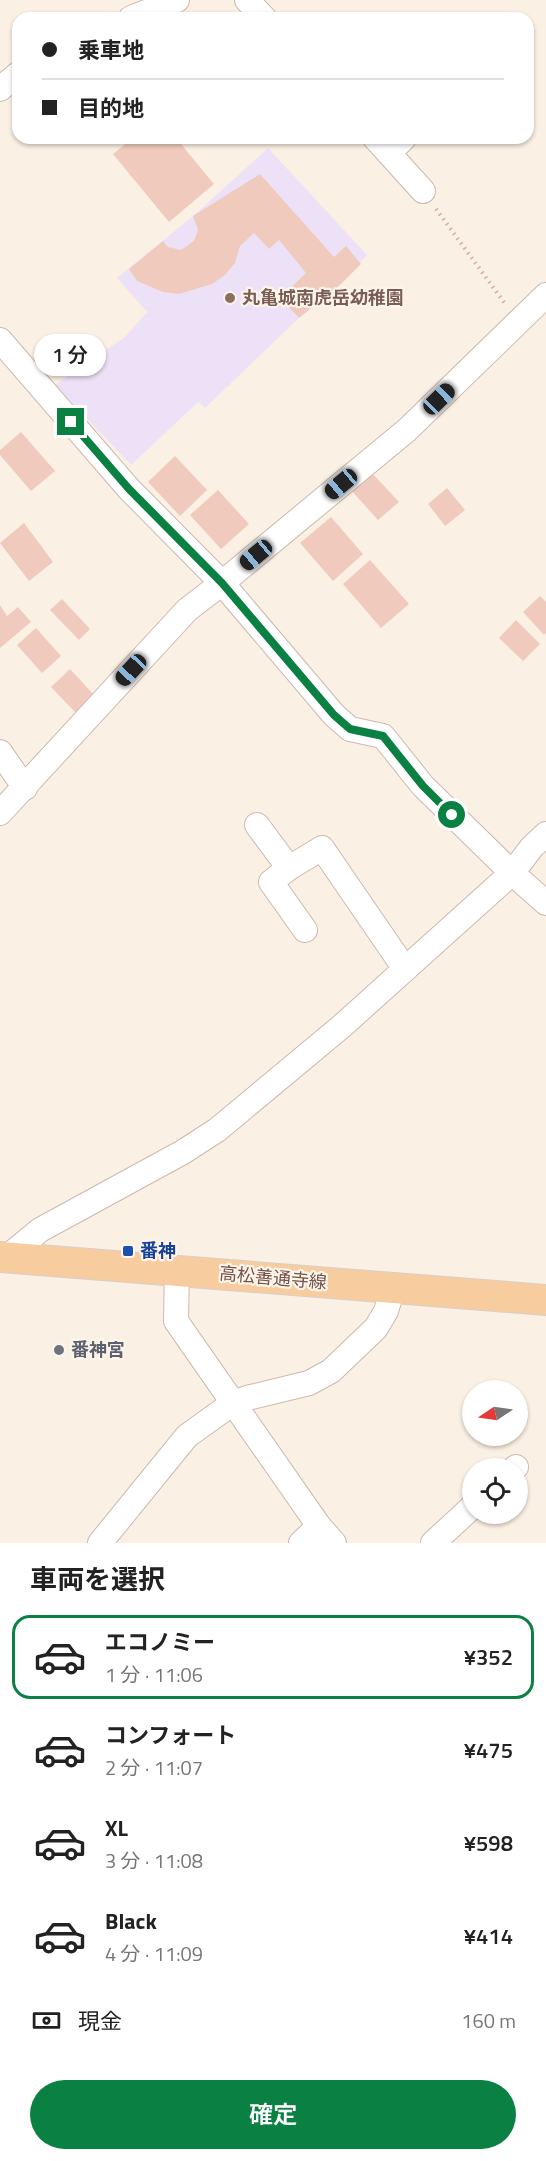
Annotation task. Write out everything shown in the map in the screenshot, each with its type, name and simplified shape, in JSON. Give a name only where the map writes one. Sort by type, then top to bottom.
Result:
[{"type":"main road","name":"高松善通寺線","points":[[3,1257],[546,1300]]},
{"type":"street","points":[[146,12],[177,0]]},
{"type":"street","points":[[248,0],[259,12]]},
{"type":"street","points":[[0,89],[12,79]]},
{"type":"street","points":[[390,144],[423,191]]},
{"type":"street","points":[[0,813],[187,610],[407,430],[546,295]]},
{"type":"street","points":[[0,340],[129,489],[222,583],[334,715],[350,729],[383,736],[423,786],[546,903]]},
{"type":"street","points":[[0,752],[25,788]]},
{"type":"street","points":[[257,825],[289,868]]},
{"type":"street","points":[[3,1257],[40,1230],[183,1152],[217,1130],[342,1026],[512,873],[532,847],[546,834]]},
{"type":"street","points":[[305,930],[271,882],[322,848],[405,969]]},
{"type":"street","points":[[177,1270],[176,1321],[327,1534],[301,1543]]},
{"type":"street","points":[[100,1543],[187,1436],[233,1403],[309,1383],[332,1371],[376,1328],[386,1311],[393,1288]]},
{"type":"street","points":[[433,1543],[462,1516]]},
{"type":"path","points":[[423,191],[518,322]]},
{"type":"shaded area","name":"丸亀城南虎岳幼稚園","points":[[268,148],[367,255],[341,284],[299,318],[205,408],[198,402],[131,465],[55,385],[125,337],[147,312],[117,278],[193,216]]},
{"type":"building","points":[[126,144],[181,144],[214,184],[169,222],[113,154]]},
{"type":"building","points":[[260,174],[334,257],[346,246],[361,264],[341,284],[299,318],[280,298],[306,273],[279,240],[269,249],[254,233],[240,246],[235,263],[225,275],[212,284],[179,294],[163,292],[137,281],[129,269],[163,241],[168,247],[181,250],[194,241],[198,230],[193,216]]},
{"type":"building","points":[[21,432],[55,471],[31,491],[0,455],[0,450]]},
{"type":"building","points":[[175,456],[207,490],[180,516],[148,482]]},
{"type":"building","points":[[370,471],[399,502],[378,520],[350,489]]},
{"type":"building","points":[[447,488],[465,510],[445,526],[428,504]]},
{"type":"building","points":[[218,490],[249,524],[221,549],[190,515]]},
{"type":"building","points":[[331,517],[363,554],[333,581],[300,543]]},
{"type":"building","points":[[24,523],[53,562],[29,581],[0,543]]},
{"type":"building","points":[[370,560],[409,604],[381,628],[343,584]]},
{"type":"building","points":[[540,596],[546,602],[546,633],[544,635],[523,612]]},
{"type":"building","points":[[62,599],[90,629],[79,640],[50,610]]},
{"type":"building","points":[[0,605],[7,616],[18,607],[31,622],[0,648]]},
{"type":"building","points":[[516,620],[540,644],[523,661],[499,638]]},
{"type":"building","points":[[36,628],[61,656],[42,673],[17,645]]},
{"type":"building","points":[[70,669],[94,695],[76,713],[51,687]]},
{"type":"place","name":"丸亀城南虎岳幼稚園","points":[[230,298]]},
{"type":"place","name":"番神","points":[[128,1251]]},
{"type":"place","name":"番神宮","points":[[59,1350]]},
{"type":"route","points":[[71,422],[129,489],[222,583],[334,715],[350,729],[383,736],[423,786],[452,815]]}]
